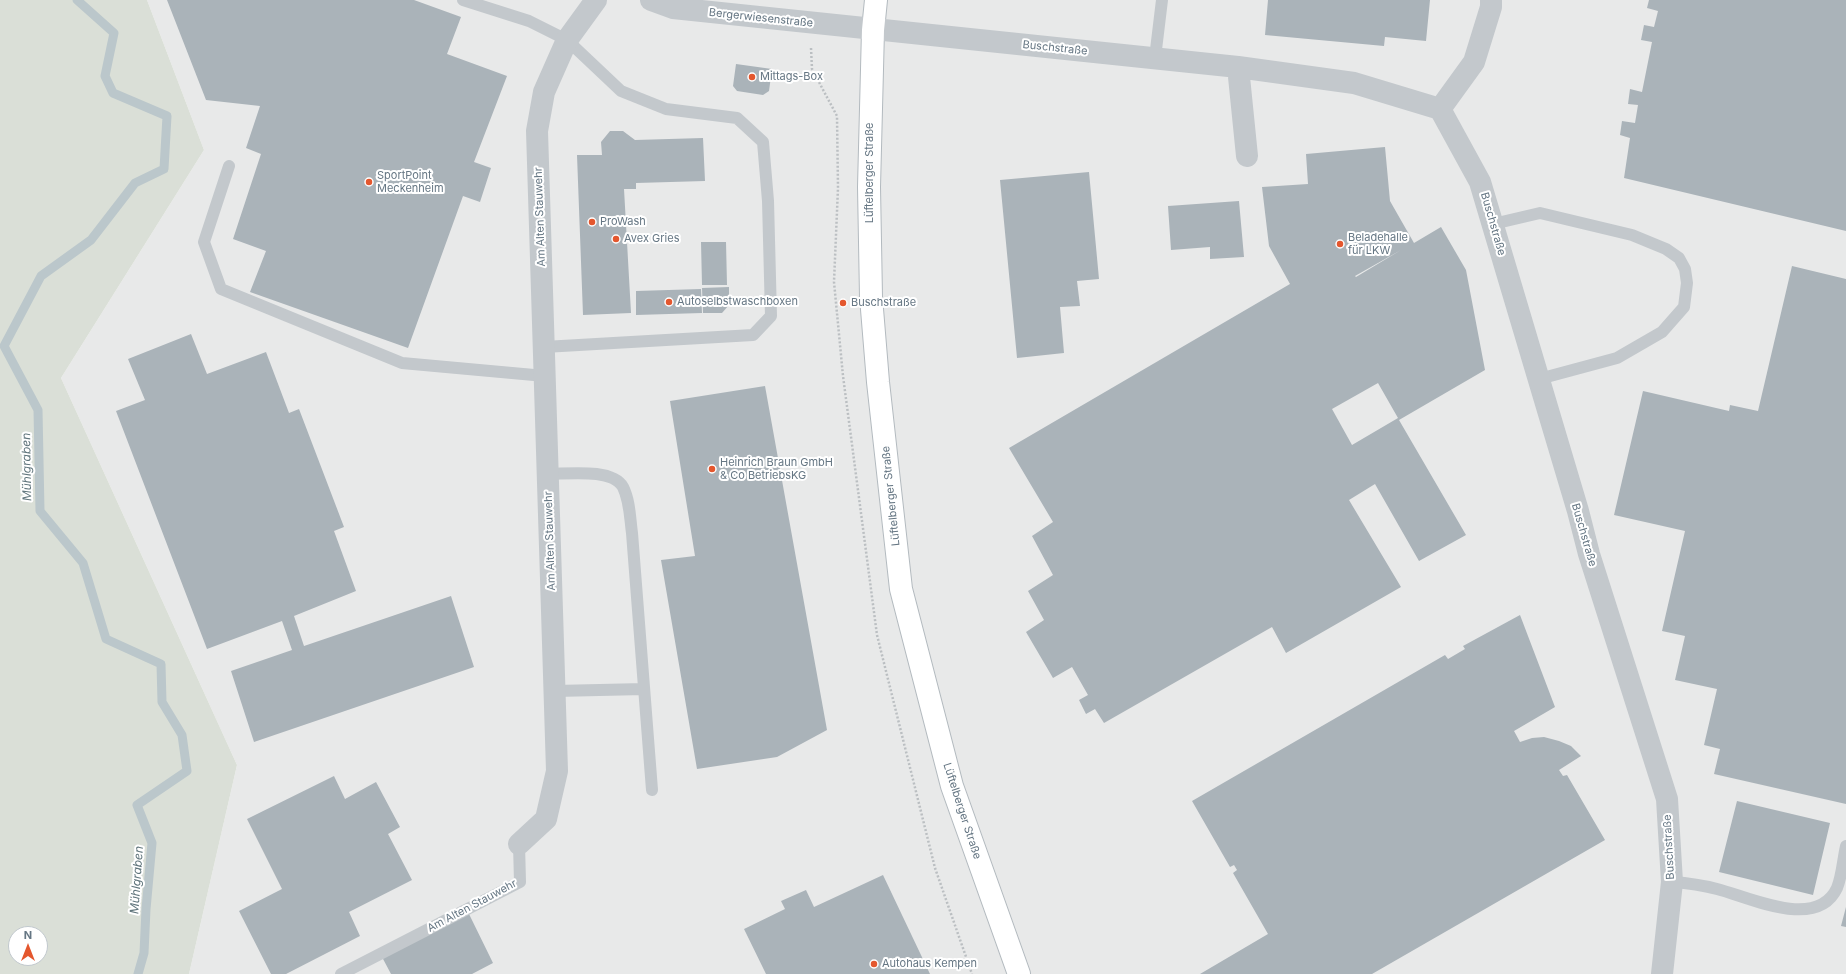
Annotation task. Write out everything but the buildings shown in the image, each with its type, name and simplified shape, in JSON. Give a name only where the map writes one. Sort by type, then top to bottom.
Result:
[{"type":"main road","name":"Lüftelberger Straße","points":[[876,0],[872,30],[869,187],[871,298],[878,382],[901,589],[952,786],[1019,974]]},
{"type":"street","name":"Am Alten Stauwehr","points":[[519,844],[546,818],[558,771],[537,130],[544,92],[567,40],[596,0]]},
{"type":"street","name":"Bergerwiesenstraße","points":[[651,0],[673,8],[872,30]]},
{"type":"street","points":[[1440,109],[1474,62],[1491,7],[1491,0]]},
{"type":"street","name":"Buschstraße","points":[[872,30],[1238,67],[1354,83],[1440,109],[1480,182],[1539,379],[1588,554],[1667,799],[1672,882],[1662,974]]},
{"type":"street","points":[[1238,67],[1246,156]]},
{"type":"lane","points":[[463,0],[529,21],[567,40],[621,91],[666,109],[737,118],[763,142],[768,201],[771,316],[753,335],[544,347]]},
{"type":"lane","points":[[1155,58],[1162,0]]},
{"type":"lane","points":[[229,166],[204,242],[221,289],[402,363],[545,376]]},
{"type":"lane","points":[[1493,224],[1540,213],[1632,235],[1666,249],[1679,258],[1685,269],[1687,283],[1684,307],[1662,332],[1617,358],[1539,379]]},
{"type":"lane","points":[[548,474],[590,474],[610,476],[622,487],[629,507],[652,790]]},
{"type":"lane","points":[[555,691],[644,689]]},
{"type":"lane","name":"Am Alten Stauwehr","points":[[341,974],[520,882],[519,844]]},
{"type":"lane","points":[[1672,882],[1699,885],[1772,905],[1789,909],[1803,910],[1822,905],[1841,889],[1846,846]]},
{"type":"shaded area","points":[[0,0],[147,0],[204,150],[61,378],[237,765],[189,974],[0,974]]},
{"type":"shaded area","points":[[147,0],[1846,0],[1846,974],[189,974],[237,765],[61,378],[204,150]]},
{"type":"waterway","name":"Mühlgraben","points":[[77,0],[114,33],[105,76],[113,93],[167,116],[164,169],[135,183],[91,240],[41,276],[4,346],[38,410],[40,511],[83,563],[106,639],[161,664],[162,702],[182,735],[187,771],[137,805],[152,843],[144,953],[138,974]]},
{"type":"place","name":"Mittags-Box","points":[[752,77]]},
{"type":"place","name":"SportPoint Meckenheim","points":[[369,182]]},
{"type":"place","name":"ProWash","points":[[592,222]]},
{"type":"place","name":"Avex Gries","points":[[616,239]]},
{"type":"place","name":"Beladehalle für LKW","points":[[1340,244]]},
{"type":"place","name":"Autoselbstwaschboxen","points":[[669,302]]},
{"type":"place","name":"Buschstraße","points":[[843,303]]},
{"type":"place","name":"Heinrich Braun GmbH & Co BetriebsKG","points":[[712,469]]},
{"type":"place","name":"Autohaus Kempen","points":[[874,964]]}]
